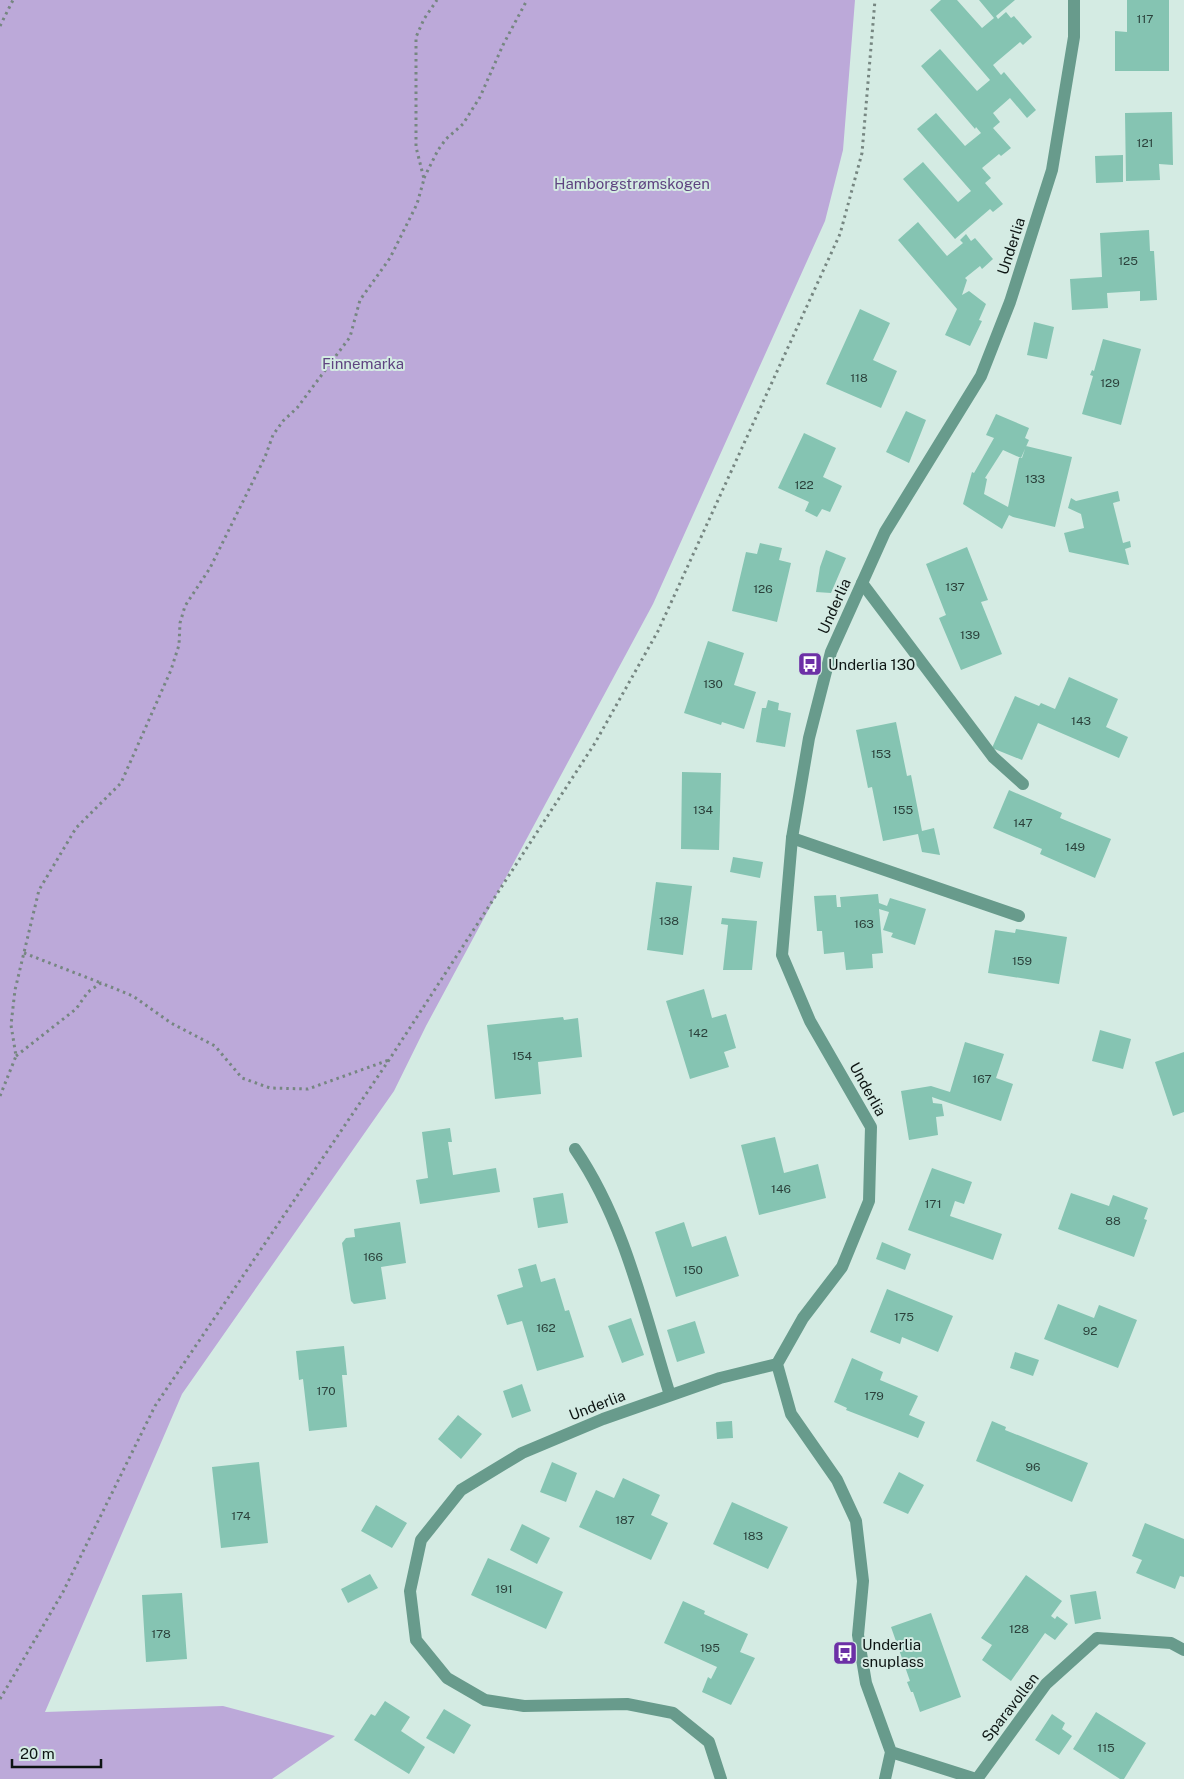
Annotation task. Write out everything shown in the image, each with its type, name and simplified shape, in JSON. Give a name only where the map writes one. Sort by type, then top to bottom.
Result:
[{"type":"street","name":"Underlia","points":[[721,1779],[709,1742],[673,1713],[627,1704],[524,1706],[484,1700],[447,1678],[416,1640],[410,1591],[421,1540],[462,1490],[522,1453],[603,1419],[720,1378],[777,1364],[804,1318],[842,1267],[869,1201],[871,1127],[810,1021],[782,955],[792,838],[810,738],[831,652],[885,532],[981,376],[1010,302],[1052,170],[1074,36],[1074,0]]},
{"type":"street","points":[[862,583],[993,757],[1024,784]]},
{"type":"street","points":[[792,838],[1019,916]]},
{"type":"street","points":[[575,1149],[595,1178],[610,1212],[670,1395]]},
{"type":"street","points":[[777,1364],[791,1414],[837,1480],[856,1522],[863,1581],[858,1635],[866,1682],[891,1752],[885,1779]]},
{"type":"street","name":"Sparavollen","points":[[891,1752],[976,1779],[1046,1684],[1096,1638],[1172,1643],[1184,1650]]},
{"type":"path","points":[[0,26],[13,0]]},
{"type":"path","points":[[424,179],[416,147],[416,37],[424,19],[437,0]]},
{"type":"path","points":[[16,1056],[11,1025],[15,990],[39,890],[76,828],[121,783],[171,670],[179,645],[180,623],[185,606],[210,568],[265,457],[273,435],[283,421],[297,408],[350,337],[360,300],[390,258],[417,204],[424,179],[438,150],[446,139],[463,124],[480,97],[503,45],[527,0]]},
{"type":"path","points":[[0,1699],[63,1592],[155,1406],[389,1060],[595,743],[658,630],[840,234],[862,153],[875,0]]},
{"type":"path","points":[[24,953],[133,996],[171,1023],[214,1046],[242,1078],[270,1088],[308,1089],[389,1060]]},
{"type":"path","points":[[0,1096],[16,1056],[76,1009],[88,992],[101,983]]},
{"type":"green space","name":"Finnemarka","points":[[0,0],[855,0],[843,150],[825,221],[653,604],[426,1026],[394,1091],[182,1394],[45,1712],[223,1706],[335,1736],[272,1779],[0,1779]]},
{"type":"building","points":[[941,0],[957,0],[982,28],[994,18],[979,0],[1015,0],[996,16],[998,19],[1006,12],[1011,18],[1014,16],[1032,37],[1023,45],[1020,42],[993,65],[1001,75],[1004,72],[1036,110],[1027,118],[1010,98],[993,113],[1000,122],[993,128],[1011,148],[1001,156],[999,154],[982,168],[991,178],[985,183],[1003,204],[993,212],[990,209],[955,239],[903,179],[923,162],[958,202],[971,191],[917,129],[936,113],[965,146],[981,133],[976,127],[975,129],[921,66],[940,49],[977,91],[990,80],[930,10]]},
{"type":"building","points":[[1127,0],[1169,0],[1169,71],[1115,71],[1115,31],[1127,32]]},
{"type":"building","points":[[1172,112],[1173,165],[1159,164],[1160,180],[1126,181],[1125,113]]},
{"type":"building","points":[[1123,155],[1123,182],[1096,183],[1095,156]]},
{"type":"building","points":[[918,222],[947,256],[963,243],[960,240],[966,234],[971,241],[975,238],[993,259],[982,269],[980,266],[965,278],[967,280],[962,295],[969,291],[986,304],[979,320],[982,321],[970,346],[945,335],[957,309],[898,240]]},
{"type":"building","points":[[1149,230],[1150,251],[1154,251],[1157,300],[1140,301],[1140,291],[1107,293],[1108,308],[1072,310],[1070,279],[1102,277],[1100,233]]},
{"type":"building","points":[[860,309],[890,323],[873,360],[897,371],[881,408],[826,384]]},
{"type":"building","points":[[1034,322],[1054,327],[1047,359],[1027,355]]},
{"type":"building","points":[[1103,339],[1141,349],[1121,425],[1082,414],[1093,376],[1090,375],[1092,370],[1094,371]]},
{"type":"building","points":[[906,411],[926,420],[909,463],[886,452]]},
{"type":"building","points":[[996,414],[1029,428],[1025,438],[1029,440],[1026,446],[1072,457],[1055,527],[1009,515],[1002,529],[963,504],[972,472],[974,473],[994,438],[986,435]],"holes":[[[1003,450],[1021,458],[1019,458],[1008,507],[984,494],[987,479],[985,478]]]},
{"type":"building","points":[[804,433],[836,448],[823,477],[842,486],[830,512],[822,509],[817,517],[805,511],[809,502],[778,488]]},
{"type":"building","points":[[1118,491],[1120,501],[1113,503],[1123,543],[1130,541],[1131,547],[1125,549],[1129,565],[1069,552],[1064,533],[1084,528],[1081,514],[1068,508],[1071,498],[1076,501]]},
{"type":"building","points":[[760,543],[782,548],[779,560],[791,563],[777,622],[732,611],[746,552],[757,554]]},
{"type":"building","points":[[967,547],[988,600],[981,602],[1002,654],[961,670],[939,618],[946,615],[926,564]]},
{"type":"building","points":[[826,550],[846,558],[831,593],[816,592],[820,567]]},
{"type":"building","points":[[708,641],[744,653],[734,685],[756,692],[744,729],[722,722],[721,725],[684,713]]},
{"type":"building","points":[[1069,677],[1118,699],[1106,727],[1128,737],[1119,758],[1038,723],[1022,760],[992,748],[1015,696],[1039,706],[1041,703],[1055,709]]},
{"type":"building","points":[[768,700],[779,703],[778,710],[791,713],[785,747],[756,742],[762,708],[766,708]]},
{"type":"building","points":[[896,722],[907,776],[911,775],[922,831],[934,828],[940,855],[922,852],[918,834],[883,841],[872,787],[868,788],[856,730]]},
{"type":"building","points":[[682,772],[721,773],[719,850],[681,849]]},
{"type":"building","points":[[1009,790],[1062,813],[1060,818],[1111,839],[1095,878],[1040,854],[1042,849],[993,828]]},
{"type":"building","points":[[733,857],[763,862],[760,878],[730,872]]},
{"type":"building","points":[[656,882],[692,886],[683,955],[647,950]]},
{"type":"building","points":[[878,894],[879,903],[887,906],[890,898],[926,909],[915,945],[891,937],[893,933],[883,930],[889,912],[879,909],[883,953],[872,954],[873,968],[846,970],[844,952],[824,954],[822,931],[817,931],[814,896],[836,895],[837,907],[841,907],[840,897]]},
{"type":"building","points":[[722,918],[757,921],[752,970],[723,970],[728,925],[721,924]]},
{"type":"building","points":[[1016,929],[1067,937],[1059,984],[988,973],[995,930],[1015,933]]},
{"type":"building","points":[[704,989],[712,1018],[726,1014],[736,1048],[724,1052],[729,1067],[690,1079],[666,1001]]},
{"type":"building","points":[[563,1017],[564,1020],[578,1018],[582,1057],[538,1062],[541,1094],[495,1099],[487,1025]]},
{"type":"building","points":[[1100,1030],[1131,1039],[1123,1069],[1092,1061]]},
{"type":"building","points":[[965,1042],[1004,1054],[996,1078],[1013,1084],[1001,1121],[932,1097],[933,1103],[942,1104],[944,1116],[936,1117],[938,1135],[909,1140],[901,1091],[931,1086],[950,1092]]},
{"type":"building","points":[[1184,1052],[1184,1112],[1173,1116],[1155,1062]]},
{"type":"building","points":[[450,1128],[452,1142],[448,1142],[453,1175],[496,1168],[500,1192],[420,1204],[416,1180],[428,1178],[422,1132]]},
{"type":"building","points":[[775,1137],[784,1173],[818,1164],[826,1198],[759,1215],[741,1145]]},
{"type":"building","points":[[932,1168],[972,1182],[964,1204],[955,1201],[950,1216],[1002,1234],[993,1260],[908,1230]]},
{"type":"building","points":[[563,1193],[568,1223],[538,1228],[533,1198]]},
{"type":"building","points":[[1071,1193],[1109,1206],[1113,1195],[1148,1208],[1144,1219],[1147,1220],[1134,1257],[1058,1229]]},
{"type":"building","points":[[400,1222],[406,1263],[381,1267],[386,1299],[354,1304],[351,1301],[342,1243],[346,1238],[355,1237],[354,1229]]},
{"type":"building","points":[[684,1222],[692,1247],[726,1236],[739,1276],[676,1297],[655,1232]]},
{"type":"building","points":[[882,1242],[911,1254],[905,1270],[876,1259]]},
{"type":"building","points":[[536,1264],[541,1282],[555,1278],[565,1311],[569,1310],[584,1357],[537,1371],[522,1321],[507,1325],[497,1295],[523,1287],[518,1269]]},
{"type":"building","points":[[887,1289],[953,1316],[938,1352],[902,1337],[900,1344],[870,1332]]},
{"type":"building","points":[[1058,1304],[1094,1318],[1099,1305],[1137,1320],[1118,1368],[1044,1339]]},
{"type":"building","points":[[631,1318],[644,1355],[622,1363],[608,1326]]},
{"type":"building","points":[[695,1321],[705,1353],[677,1362],[667,1330]]},
{"type":"building","points":[[344,1346],[347,1375],[342,1375],[347,1427],[309,1431],[303,1379],[299,1380],[296,1351]]},
{"type":"building","points":[[1015,1352],[1039,1360],[1033,1376],[1010,1368]]},
{"type":"building","points":[[852,1358],[883,1372],[880,1380],[918,1396],[909,1415],[925,1422],[918,1438],[846,1410],[847,1408],[834,1402]]},
{"type":"building","points":[[522,1384],[531,1411],[512,1418],[503,1391]]},
{"type":"building","points":[[458,1415],[482,1434],[461,1459],[438,1439]]},
{"type":"building","points":[[732,1421],[733,1438],[717,1439],[716,1422]]},
{"type":"building","points":[[992,1421],[1006,1427],[1005,1430],[1088,1463],[1072,1502],[976,1461]]},
{"type":"building","points":[[259,1462],[268,1543],[221,1548],[212,1467]]},
{"type":"building","points":[[552,1462],[577,1473],[566,1502],[540,1492]]},
{"type":"building","points":[[899,1472],[924,1485],[908,1514],[883,1503]]},
{"type":"building","points":[[623,1478],[660,1495],[651,1515],[668,1523],[651,1560],[579,1527],[596,1490],[614,1498]]},
{"type":"building","points":[[732,1502],[788,1527],[768,1569],[713,1544]]},
{"type":"building","points":[[376,1505],[407,1523],[392,1548],[361,1531]]},
{"type":"building","points":[[1145,1523],[1184,1539],[1184,1577],[1180,1576],[1175,1589],[1136,1573],[1142,1560],[1132,1556]]},
{"type":"building","points":[[522,1524],[550,1538],[537,1564],[510,1550]]},
{"type":"building","points":[[488,1558],[563,1592],[546,1629],[471,1595]]},
{"type":"building","points":[[370,1574],[378,1588],[348,1603],[341,1589]]},
{"type":"building","points":[[1026,1575],[1062,1601],[1051,1616],[1055,1619],[1057,1616],[1068,1624],[1055,1640],[1045,1633],[1011,1681],[982,1660],[992,1645],[981,1638]]},
{"type":"building","points":[[1096,1591],[1101,1619],[1075,1624],[1070,1595]]},
{"type":"building","points":[[182,1593],[187,1659],[146,1662],[142,1595]]},
{"type":"building","points":[[683,1601],[705,1611],[704,1614],[748,1634],[740,1652],[755,1658],[731,1705],[702,1692],[708,1677],[711,1679],[717,1667],[664,1643]]},
{"type":"building","points":[[931,1613],[961,1697],[920,1712],[913,1692],[911,1692],[907,1682],[910,1681],[891,1627]]},
{"type":"building","points":[[385,1701],[410,1717],[401,1731],[425,1747],[409,1774],[354,1740],[371,1714],[375,1716]]},
{"type":"building","points":[[444,1709],[471,1725],[454,1754],[426,1738]]},
{"type":"building","points":[[1096,1712],[1146,1743],[1124,1779],[1120,1779],[1073,1749]]},
{"type":"building","points":[[1052,1714],[1065,1723],[1062,1729],[1072,1736],[1059,1755],[1035,1740]]},
{"type":"place","name":"Underlia 130","points":[[810,664]]},
{"type":"place","name":"Underlia snuplass","points":[[845,1653]]},
{"type":"park label","name":"Hamborgstrømskogen","points":[[632,183]]}]
